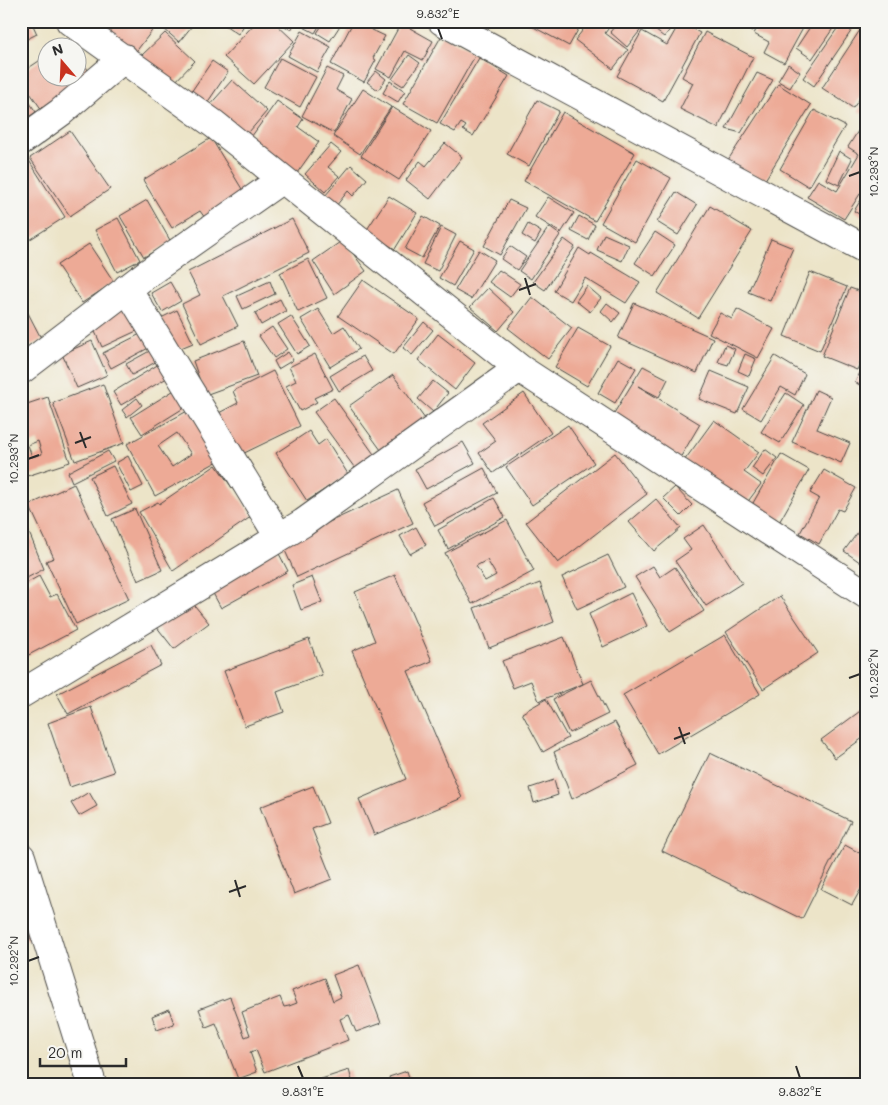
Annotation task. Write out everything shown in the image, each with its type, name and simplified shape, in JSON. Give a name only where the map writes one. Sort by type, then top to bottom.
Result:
[{"type":"street","points":[[70,21],[214,124],[519,368],[867,595]]},
{"type":"street","points":[[442,21],[867,250]]},
{"type":"street","points":[[21,141],[61,112],[124,58]]},
{"type":"street","points":[[21,370],[127,288],[282,179]]},
{"type":"street","points":[[127,288],[279,538]]},
{"type":"street","points":[[21,694],[279,538],[519,368]]},
{"type":"street","points":[[21,857],[92,1084]]},
{"type":"building","points":[[21,21],[31,21],[37,34],[21,42]]},
{"type":"building","points":[[95,21],[145,21],[154,28],[135,53],[94,23]]},
{"type":"building","points":[[155,21],[196,21],[179,42]]},
{"type":"building","points":[[219,21],[247,21],[238,34]]},
{"type":"building","points":[[257,21],[273,21],[294,41],[254,84],[224,57]]},
{"type":"building","points":[[277,21],[296,21],[291,30]]},
{"type":"building","points":[[299,21],[322,21],[315,33],[298,24]]},
{"type":"building","points":[[325,21],[343,21],[330,41],[317,33]]},
{"type":"building","points":[[348,21],[373,21],[370,29],[385,36],[373,58],[376,60],[364,82],[331,64],[352,24]]},
{"type":"building","points":[[527,21],[583,21],[569,46],[526,23]]},
{"type":"building","points":[[590,21],[614,21],[605,33],[628,50],[613,69],[575,40]]},
{"type":"building","points":[[619,21],[647,22],[627,47],[610,32]]},
{"type":"building","points":[[649,21],[677,21],[664,37],[647,24]]},
{"type":"building","points":[[734,21],[757,21],[752,31]]},
{"type":"building","points":[[760,21],[807,21],[784,63],[764,52],[769,42],[754,34]]},
{"type":"building","points":[[814,21],[858,21],[814,86],[803,78],[839,26],[836,24],[812,59],[796,48]]},
{"type":"building","points":[[680,22],[700,33],[663,101],[617,76],[642,31],[667,45]]},
{"type":"building","points":[[401,23],[433,41],[423,60],[405,51],[391,77],[376,69]]},
{"type":"building","points":[[864,24],[867,26],[867,88],[853,108],[822,88]]},
{"type":"building","points":[[302,31],[331,47],[317,72],[288,56]]},
{"type":"building","points":[[705,32],[753,57],[718,128],[680,109],[693,83],[682,77]]},
{"type":"building","points":[[165,33],[195,61],[171,86],[140,57]]},
{"type":"building","points":[[442,35],[476,54],[437,123],[403,104]]},
{"type":"building","points":[[409,55],[420,63],[403,86],[392,79]]},
{"type":"building","points":[[280,58],[316,77],[300,107],[264,87]]},
{"type":"building","points":[[479,58],[509,76],[473,136],[463,130],[466,126],[461,123],[455,132],[440,124]]},
{"type":"building","points":[[212,61],[228,72],[203,109],[187,98]]},
{"type":"building","points":[[38,62],[38,88],[74,88],[42,110],[21,80],[21,73]]},
{"type":"building","points":[[788,64],[800,72],[790,88],[778,81]]},
{"type":"building","points":[[327,68],[343,76],[336,90],[352,99],[334,133],[302,116]]},
{"type":"building","points":[[88,70],[92,76],[88,79]]},
{"type":"building","points":[[376,71],[386,79],[378,90],[367,82]]},
{"type":"building","points":[[757,73],[773,80],[741,133],[726,129]]},
{"type":"building","points":[[232,80],[267,111],[243,139],[207,108]]},
{"type":"building","points":[[390,81],[405,91],[398,102],[383,93]]},
{"type":"building","points":[[778,84],[811,105],[765,180],[726,163]]},
{"type":"building","points":[[363,89],[391,107],[360,154],[333,136]]},
{"type":"building","points":[[21,90],[36,112],[21,122]]},
{"type":"building","points":[[867,97],[867,116],[858,111]]},
{"type":"building","points":[[537,100],[559,111],[529,166],[507,154]]},
{"type":"building","points":[[277,101],[303,119],[298,127],[319,142],[297,173],[249,140]]},
{"type":"building","points":[[392,107],[431,131],[399,180],[361,156]]},
{"type":"building","points":[[814,110],[845,126],[809,187],[780,169]]},
{"type":"building","points":[[563,112],[635,153],[595,221],[524,181]]},
{"type":"building","points":[[70,131],[110,189],[70,216],[30,158]]},
{"type":"building","points":[[858,131],[867,136],[867,183],[844,219],[807,197],[818,180],[837,191],[859,154],[848,147]]},
{"type":"building","points":[[211,138],[245,194],[205,218],[200,211],[172,228],[143,180]]},
{"type":"building","points":[[445,143],[462,157],[430,199],[406,180],[420,161],[426,166]]},
{"type":"building","points":[[331,144],[341,152],[328,167],[339,176],[325,192],[305,174]]},
{"type":"building","points":[[839,151],[852,159],[839,185],[826,179]]},
{"type":"building","points":[[28,159],[65,217],[21,245],[21,163]]},
{"type":"building","points":[[637,159],[671,178],[635,242],[601,223]]},
{"type":"building","points":[[351,165],[367,179],[353,196],[348,191],[336,206],[325,196]]},
{"type":"building","points":[[867,190],[867,219],[854,211]]},
{"type":"building","points":[[676,192],[697,205],[678,235],[657,222]]},
{"type":"building","points":[[389,196],[417,213],[395,249],[366,231]]},
{"type":"building","points":[[548,197],[574,213],[561,233],[535,217]]},
{"type":"building","points":[[147,200],[171,242],[144,257],[120,216]]},
{"type":"building","points":[[509,200],[526,208],[500,255],[484,246]]},
{"type":"building","points":[[710,206],[752,231],[698,318],[657,293]]},
{"type":"building","points":[[423,216],[440,226],[422,258],[405,249]]},
{"type":"building","points":[[579,216],[595,225],[588,240],[571,231]]},
{"type":"building","points":[[118,218],[140,260],[117,272],[95,230]]},
{"type":"building","points":[[292,219],[309,253],[223,296],[238,326],[201,344],[182,304],[200,295],[188,272]]},
{"type":"building","points":[[528,224],[541,232],[535,243],[522,235]]},
{"type":"building","points":[[441,227],[456,235],[438,271],[423,264]]},
{"type":"building","points":[[549,227],[560,235],[531,279],[519,271]]},
{"type":"building","points":[[655,232],[675,245],[655,276],[635,263]]},
{"type":"building","points":[[604,234],[629,245],[622,261],[597,250]]},
{"type":"building","points":[[564,239],[575,247],[545,290],[533,282]]},
{"type":"building","points":[[771,239],[793,248],[770,301],[748,292]]},
{"type":"building","points":[[343,240],[366,271],[334,294],[313,261]]},
{"type":"building","points":[[460,241],[474,249],[453,286],[439,278]]},
{"type":"building","points":[[89,244],[114,282],[82,303],[57,265]]},
{"type":"building","points":[[510,246],[526,257],[517,270],[501,259]]},
{"type":"building","points":[[579,248],[640,282],[626,303],[585,278],[571,301],[554,291]]},
{"type":"building","points":[[479,250],[495,260],[471,299],[455,290]]},
{"type":"building","points":[[308,259],[327,298],[298,312],[280,273]]},
{"type":"building","points":[[499,270],[520,284],[510,297],[489,282]]},
{"type":"building","points":[[810,272],[847,287],[820,351],[784,336]]},
{"type":"building","points":[[363,280],[419,319],[394,354],[338,316]]},
{"type":"building","points":[[270,281],[275,294],[243,309],[237,296]]},
{"type":"building","points":[[170,282],[181,301],[162,312],[151,293]]},
{"type":"building","points":[[587,286],[601,298],[590,312],[576,301]]},
{"type":"building","points":[[488,288],[514,312],[498,331],[470,307]]},
{"type":"building","points":[[850,288],[867,294],[867,346],[857,370],[822,356]]},
{"type":"building","points":[[532,297],[572,328],[548,359],[508,328]]},
{"type":"building","points":[[280,299],[286,311],[261,325],[255,313]]},
{"type":"building","points":[[607,303],[620,313],[613,322],[601,311]]},
{"type":"building","points":[[634,303],[713,338],[697,373],[618,338]]},
{"type":"building","points":[[132,304],[143,328],[102,347],[91,323]]},
{"type":"building","points":[[318,309],[333,333],[344,326],[359,349],[330,367],[301,319]]},
{"type":"building","points":[[737,309],[774,329],[758,358],[709,333],[720,313],[732,319]]},
{"type":"building","points":[[177,310],[193,343],[176,350],[161,318]]},
{"type":"building","points":[[28,313],[42,340],[21,350],[21,316]]},
{"type":"building","points":[[291,316],[310,346],[297,354],[278,324]]},
{"type":"building","points":[[424,322],[433,330],[412,355],[403,348]]},
{"type":"building","points":[[272,327],[287,349],[274,358],[259,336]]},
{"type":"building","points":[[578,328],[610,346],[587,386],[555,367]]},
{"type":"building","points":[[148,330],[156,344],[111,368],[103,353]]},
{"type":"building","points":[[438,334],[475,363],[455,390],[418,360]]},
{"type":"building","points":[[92,341],[107,375],[77,388],[62,354]]},
{"type":"building","points":[[244,341],[257,376],[205,395],[193,361]]},
{"type":"building","points":[[725,345],[735,349],[728,365],[718,362]]},
{"type":"building","points":[[155,348],[161,359],[132,375],[126,364]]},
{"type":"building","points":[[288,352],[293,360],[278,369],[274,361]]},
{"type":"building","points":[[315,354],[333,389],[314,398],[317,402],[300,411],[286,386],[296,381],[289,367]]},
{"type":"building","points":[[745,354],[756,359],[749,376],[738,371]]},
{"type":"building","points":[[363,356],[372,371],[339,391],[330,376]]},
{"type":"building","points":[[775,356],[805,374],[795,395],[781,387],[761,420],[743,409]]},
{"type":"building","points":[[618,358],[636,368],[615,403],[598,393]]},
{"type":"building","points":[[867,360],[867,390],[855,382]]},
{"type":"building","points":[[164,361],[172,375],[121,405],[113,392]]},
{"type":"building","points":[[643,366],[668,379],[659,397],[638,386],[700,424],[680,458],[611,418]]},
{"type":"building","points":[[273,371],[300,426],[236,457],[215,415],[238,403],[233,391]]},
{"type":"building","points":[[711,371],[749,387],[737,414],[699,399]]},
{"type":"building","points":[[393,375],[425,419],[381,450],[349,406]]},
{"type":"building","points":[[433,381],[448,393],[433,412],[418,399]]},
{"type":"building","points":[[103,384],[124,443],[75,461],[53,403]]},
{"type":"building","points":[[176,389],[187,406],[142,434],[131,417]]},
{"type":"building","points":[[816,390],[831,397],[817,429],[850,443],[841,463],[792,442]]},
{"type":"building","points":[[524,393],[551,433],[493,473],[479,453],[496,441],[482,423]]},
{"type":"building","points":[[786,393],[804,405],[780,443],[761,432]]},
{"type":"building","points":[[48,397],[70,462],[21,478],[21,406]],"holes":[[[38,441],[42,454],[32,457],[28,445]]]},
{"type":"building","points":[[137,398],[142,405],[127,417],[122,410]]},
{"type":"building","points":[[334,398],[376,457],[357,471],[314,412]]},
{"type":"building","points":[[191,409],[220,460],[155,496],[127,444]],"holes":[[[177,433],[191,454],[172,467],[158,446]]]},
{"type":"building","points":[[714,420],[759,452],[744,472],[761,484],[746,504],[684,461]]},
{"type":"building","points":[[568,425],[594,463],[532,505],[506,467]]},
{"type":"building","points":[[309,431],[318,445],[326,439],[348,474],[307,501],[276,453]]},
{"type":"building","points":[[463,442],[475,463],[426,489],[415,469]]},
{"type":"building","points":[[765,449],[777,458],[763,476],[752,468]]},
{"type":"building","points":[[108,451],[114,461],[72,482],[68,472]]},
{"type":"building","points":[[615,453],[647,494],[558,563],[526,522]]},
{"type":"building","points":[[781,454],[809,470],[777,526],[749,510]]},
{"type":"building","points":[[128,456],[143,486],[131,492],[116,463]]},
{"type":"building","points":[[216,465],[252,516],[173,571],[139,512],[158,502],[159,504]]},
{"type":"building","points":[[113,466],[132,504],[108,516],[90,477]]},
{"type":"building","points":[[484,468],[497,493],[435,526],[422,502]]},
{"type":"building","points":[[824,470],[856,488],[843,511],[838,509],[819,544],[800,533],[819,498],[810,493]]},
{"type":"building","points":[[74,484],[129,599],[76,624],[46,561],[54,558],[29,505]]},
{"type":"building","points":[[675,487],[692,505],[681,516],[663,498]]},
{"type":"building","points":[[398,490],[413,523],[297,577],[282,544]]},
{"type":"building","points":[[494,498],[505,517],[448,549],[438,530]]},
{"type":"building","points":[[656,499],[681,528],[654,551],[629,522]]},
{"type":"building","points":[[135,509],[162,570],[138,581],[112,519]]},
{"type":"building","points":[[21,513],[44,569],[21,581]]},
{"type":"building","points":[[507,520],[534,571],[472,604],[445,553]],"holes":[[[487,560],[496,575],[485,581],[476,566]]]},
{"type":"building","points":[[704,525],[742,583],[706,606],[675,561],[691,550],[683,539]]},
{"type":"building","points":[[416,527],[426,545],[410,554],[400,536]]},
{"type":"building","points":[[858,532],[867,539],[867,567],[844,551]]},
{"type":"building","points":[[275,546],[288,571],[221,608],[208,584]]},
{"type":"building","points":[[608,555],[624,587],[577,609],[562,577]]},
{"type":"building","points":[[653,566],[660,577],[675,567],[704,611],[670,632],[635,577]]},
{"type":"building","points":[[395,575],[432,661],[408,671],[462,798],[374,835],[359,799],[406,779],[352,651],[375,641],[355,592]]},
{"type":"building","points":[[39,576],[50,597],[57,594],[76,630],[21,659],[21,586]]},
{"type":"building","points":[[312,577],[322,602],[301,610],[292,585]]},
{"type":"building","points":[[540,583],[554,622],[489,648],[474,608]]},
{"type":"building","points":[[631,593],[647,626],[603,647],[589,614]]},
{"type":"building","points":[[780,596],[818,653],[763,689],[726,632]]},
{"type":"building","points":[[190,600],[209,623],[174,649],[156,626]]},
{"type":"building","points":[[725,635],[760,694],[658,754],[623,695]]},
{"type":"building","points":[[564,637],[583,684],[539,701],[531,681],[513,688],[502,661]]},
{"type":"building","points":[[309,639],[322,675],[277,692],[284,712],[245,726],[224,671]]},
{"type":"building","points":[[151,645],[161,665],[68,714],[57,694]]},
{"type":"building","points":[[591,680],[608,714],[569,733],[553,699]]},
{"type":"building","points":[[546,699],[568,738],[543,752],[522,713]]},
{"type":"building","points":[[867,706],[867,735],[835,758],[821,740]]},
{"type":"building","points":[[91,707],[114,772],[70,787],[48,723]]},
{"type":"building","points":[[615,722],[638,765],[572,799],[554,752]]},
{"type":"building","points":[[710,753],[851,821],[802,919],[662,851]]},
{"type":"building","points":[[554,780],[558,795],[534,803],[530,788]]},
{"type":"building","points":[[313,786],[328,823],[312,829],[332,879],[294,894],[260,807]]},
{"type":"building","points":[[89,792],[97,806],[79,816],[71,803]]},
{"type":"building","points":[[845,845],[867,857],[867,878],[852,905],[821,889]]},
{"type":"building","points":[[21,914],[30,939],[21,942]]},
{"type":"building","points":[[359,965],[381,1023],[356,1032],[349,1015],[340,1019],[348,1040],[265,1072],[256,1050],[250,1052],[257,1072],[238,1079],[216,1023],[206,1027],[199,1009],[230,997],[245,1037],[250,1035],[242,1012],[280,997],[284,1007],[297,1003],[292,991],[325,978],[333,1001],[341,997],[333,975]]},
{"type":"building","points":[[169,1009],[174,1024],[157,1030],[152,1016]]},
{"type":"building","points":[[349,1070],[353,1084],[309,1084],[309,1083]]},
{"type":"building","points":[[407,1071],[411,1084],[391,1084],[389,1077]]}]
